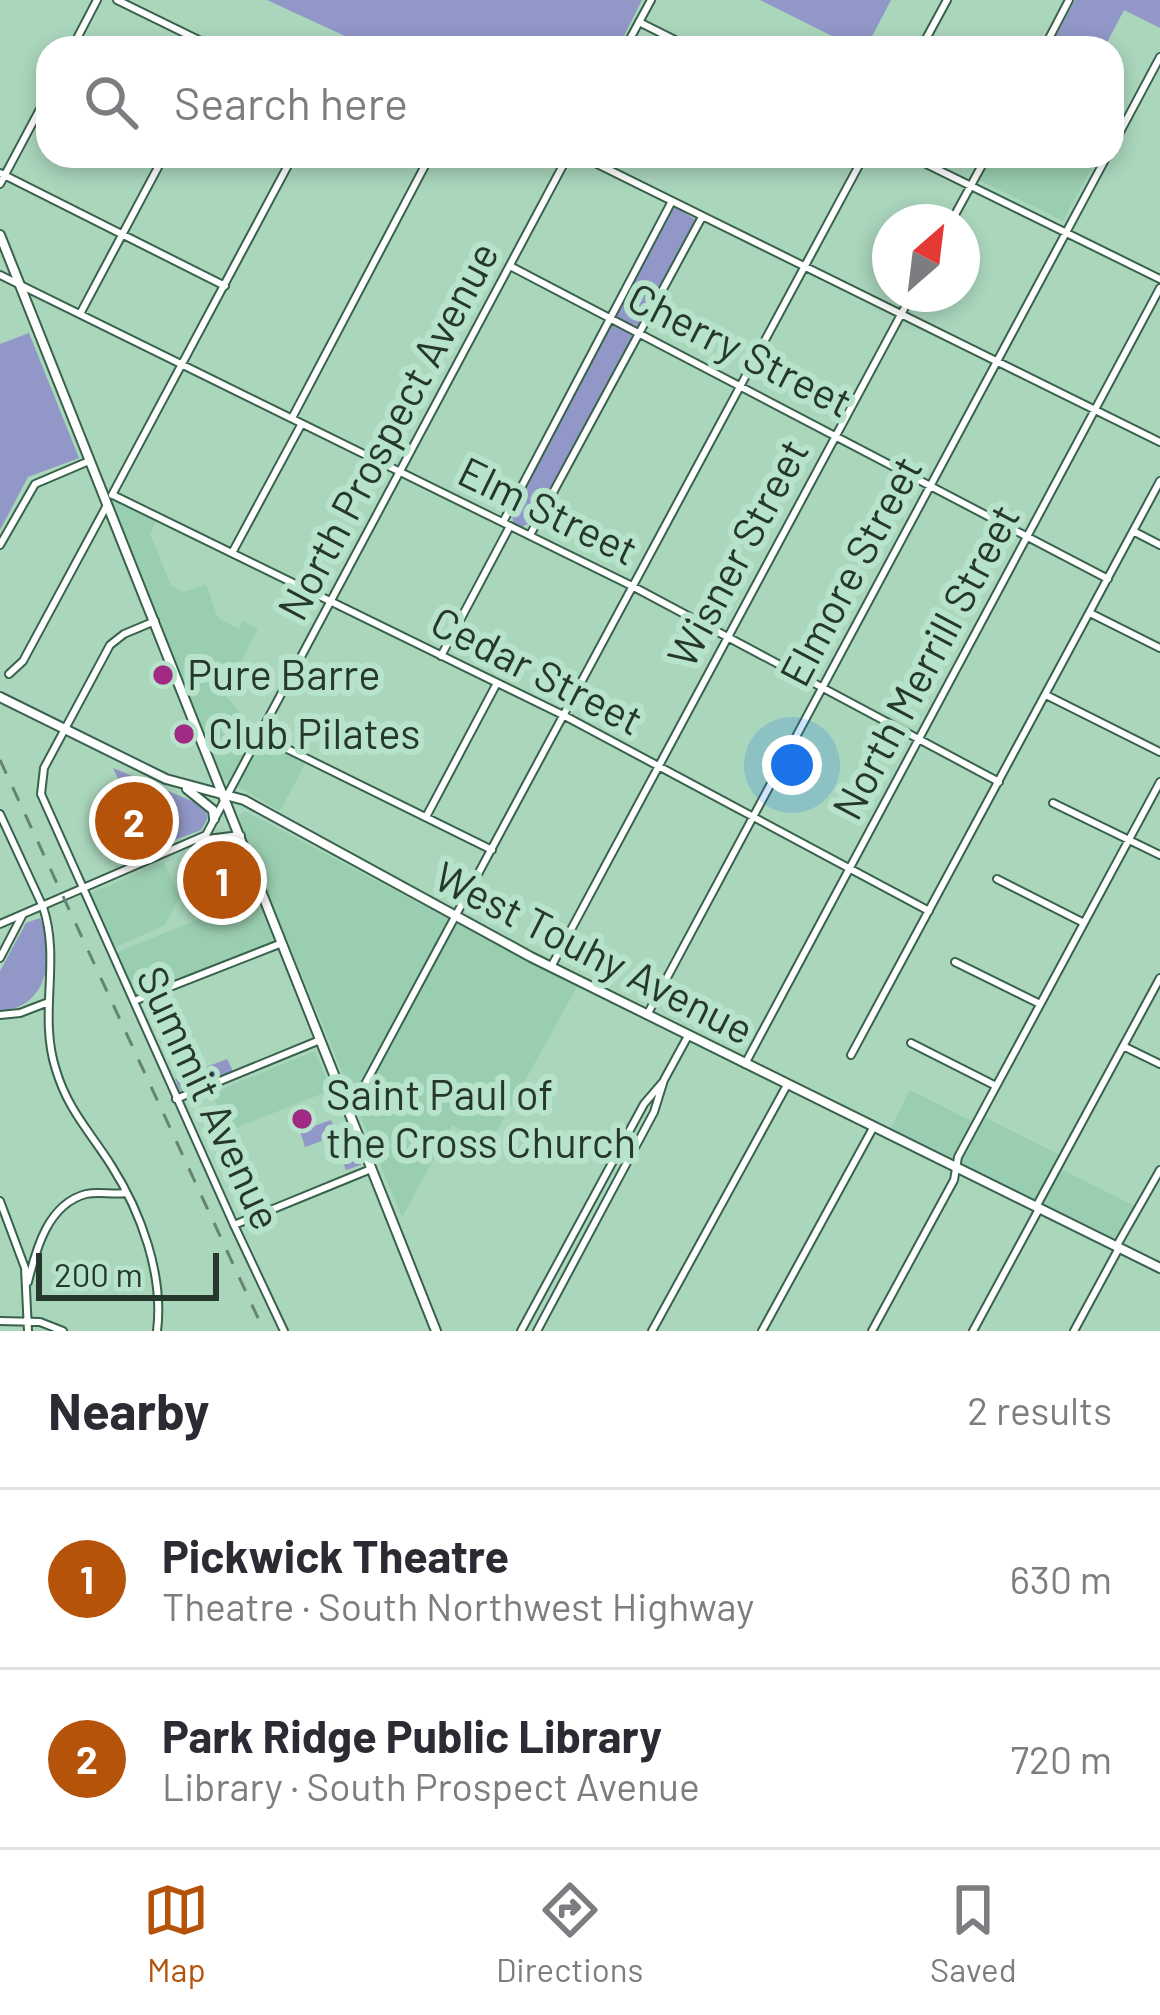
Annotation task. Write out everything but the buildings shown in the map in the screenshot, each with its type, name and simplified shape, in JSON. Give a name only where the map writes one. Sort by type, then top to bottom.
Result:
[{"type":"main road","points":[[0,236],[436,1331]]},
{"type":"main road","name":"West Touhy Avenue","points":[[0,697],[181,785],[263,810],[551,967],[1160,1268]]},
{"type":"main road","points":[[181,785],[208,805],[214,819]]},
{"type":"main road","points":[[200,841],[240,836]]},
{"type":"street","points":[[78,36],[98,0]]},
{"type":"street","points":[[117,0],[190,36]]},
{"type":"street","points":[[631,36],[651,0]]},
{"type":"street","points":[[927,36],[946,0]]},
{"type":"street","points":[[1050,36],[1069,0]]},
{"type":"street","points":[[639,22],[667,36]]},
{"type":"street","points":[[1124,124],[1160,57]]},
{"type":"street","points":[[0,184],[36,115]]},
{"type":"street","points":[[80,314],[158,168]]},
{"type":"street","points":[[9,674],[23,661],[287,168]]},
{"type":"street","points":[[292,418],[424,168]]},
{"type":"street","name":"North Prospect Avenue","points":[[200,841],[261,736],[562,168]]},
{"type":"street","points":[[605,168],[1160,442]]},
{"type":"street","points":[[349,1114],[858,168]]},
{"type":"street","points":[[934,168],[1160,284]]},
{"type":"street","points":[[960,204],[980,168]]},
{"type":"street","name":"Elmore Street","points":[[647,1015],[1101,168]]},
{"type":"street","points":[[2,174],[225,286]]},
{"type":"street","points":[[441,656],[672,201]]},
{"type":"street","points":[[530,536],[703,216]]},
{"type":"street","name":"Cherry Street","points":[[510,266],[1108,579]]},
{"type":"street","name":"Elm Street","points":[[0,275],[632,586],[999,782]]},
{"type":"street","name":"North Merrill Street","points":[[745,1064],[1160,284]]},
{"type":"street","name":"Wisner Street","points":[[551,967],[902,314]]},
{"type":"street","points":[[232,553],[302,423]]},
{"type":"street","points":[[0,545],[34,484],[89,461]]},
{"type":"street","points":[[851,1054],[1160,482]]},
{"type":"street","name":"Cedar Street","points":[[112,495],[563,715],[929,911]]},
{"type":"street","points":[[1133,531],[1160,544]]},
{"type":"street","points":[[1090,614],[1160,648]]},
{"type":"street","name":"Summit Avenue","points":[[154,621],[110,645],[43,772],[40,794],[284,1331]]},
{"type":"street","points":[[426,817],[497,683]]},
{"type":"street","points":[[1046,695],[1160,752]]},
{"type":"street","points":[[261,736],[492,850]]},
{"type":"street","points":[[872,1331],[954,1180],[958,1157],[1160,782]]},
{"type":"street","points":[[1053,802],[1160,855]]},
{"type":"street","points":[[0,814],[43,907],[52,955],[46,1003],[50,1048],[75,1116],[110,1163],[144,1232],[154,1270],[157,1331]]},
{"type":"street","points":[[0,924],[200,841]]},
{"type":"street","points":[[997,879],[1084,922]]},
{"type":"street","points":[[0,958],[22,916]]},
{"type":"street","points":[[132,1002],[282,943]]},
{"type":"street","points":[[955,962],[1040,1004]]},
{"type":"street","points":[[973,1331],[1160,978]]},
{"type":"street","points":[[0,1015],[46,1003]]},
{"type":"street","points":[[521,1331],[644,1104],[664,1080],[688,1036]]},
{"type":"street","points":[[176,1099],[320,1040]]},
{"type":"street","points":[[911,1043],[996,1086]]},
{"type":"street","points":[[1123,1046],[1160,1064]]},
{"type":"street","points":[[537,1331],[654,1112],[664,1080]]},
{"type":"street","points":[[652,1331],[787,1085]]},
{"type":"street","points":[[762,1331],[874,1128]]},
{"type":"street","points":[[234,1225],[371,1169]]},
{"type":"street","points":[[1074,1331],[1160,1169]]},
{"type":"street","points":[[28,1282],[48,1224],[69,1202],[84,1195],[126,1193]]},
{"type":"street","points":[[0,1201],[28,1282],[28,1331]]},
{"type":"street","points":[[0,1321],[29,1320],[63,1331]]},
{"type":"shaded area","points":[[267,0],[642,0],[624,36],[345,36]]},
{"type":"shaded area","points":[[760,0],[891,0],[872,36],[832,36]]},
{"type":"shaded area","points":[[1075,0],[1160,0],[1160,28],[1124,10],[1110,36],[1056,36]]},
{"type":"shaded area","points":[[986,168],[1092,168],[1063,221],[979,180]]},
{"type":"shaded area","points":[[676,207],[696,220],[535,520],[522,527],[513,523],[512,510]]},
{"type":"shaded area","points":[[29,333],[79,458],[28,477],[0,530],[0,344]]},
{"type":"shaded area","points":[[115,494],[159,516],[150,534],[171,586],[184,592],[206,584],[218,618],[239,629],[243,621],[258,629],[224,694],[257,733],[306,762],[280,811],[222,778],[111,500]]},
{"type":"shaded area","points":[[113,768],[206,807],[207,820],[201,830],[151,849],[145,832],[154,828],[146,795],[127,798]]},
{"type":"shaded area","points":[[245,811],[577,987],[489,1145],[452,1125],[402,1217],[240,825],[239,815]]},
{"type":"shaded area","points":[[164,862],[180,897],[165,925],[112,949],[89,894]]},
{"type":"shaded area","points":[[255,896],[276,942],[136,998],[115,953]]},
{"type":"shaded area","points":[[40,918],[47,948],[44,977],[29,1000],[0,1011],[0,971],[26,923]]},
{"type":"shaded area","points":[[315,1051],[331,1090],[228,1131],[212,1093]]},
{"type":"shaded area","points":[[227,1059],[233,1071],[180,1091],[175,1079]]},
{"type":"shaded area","points":[[910,1090],[973,1122],[978,1114],[1066,1158],[1061,1169],[1139,1208],[1122,1242],[890,1130]]},
{"type":"shaded area","points":[[331,1120],[337,1134],[346,1131],[361,1165],[346,1170],[348,1162],[339,1141],[332,1137],[305,1147],[300,1131]]},
{"type":"railway","points":[[0,760],[264,1331]]},
{"type":"place","name":"Pure Barre","points":[[163,675]]},
{"type":"place","name":"Club Pilates","points":[[184,734]]},
{"type":"place","name":"Park Ridge Public Library","points":[[134,821]]},
{"type":"place","name":"Pickwick Theatre","points":[[222,880]]},
{"type":"place","name":"Saint Paul of the Cross Church","points":[[302,1119]]}]
